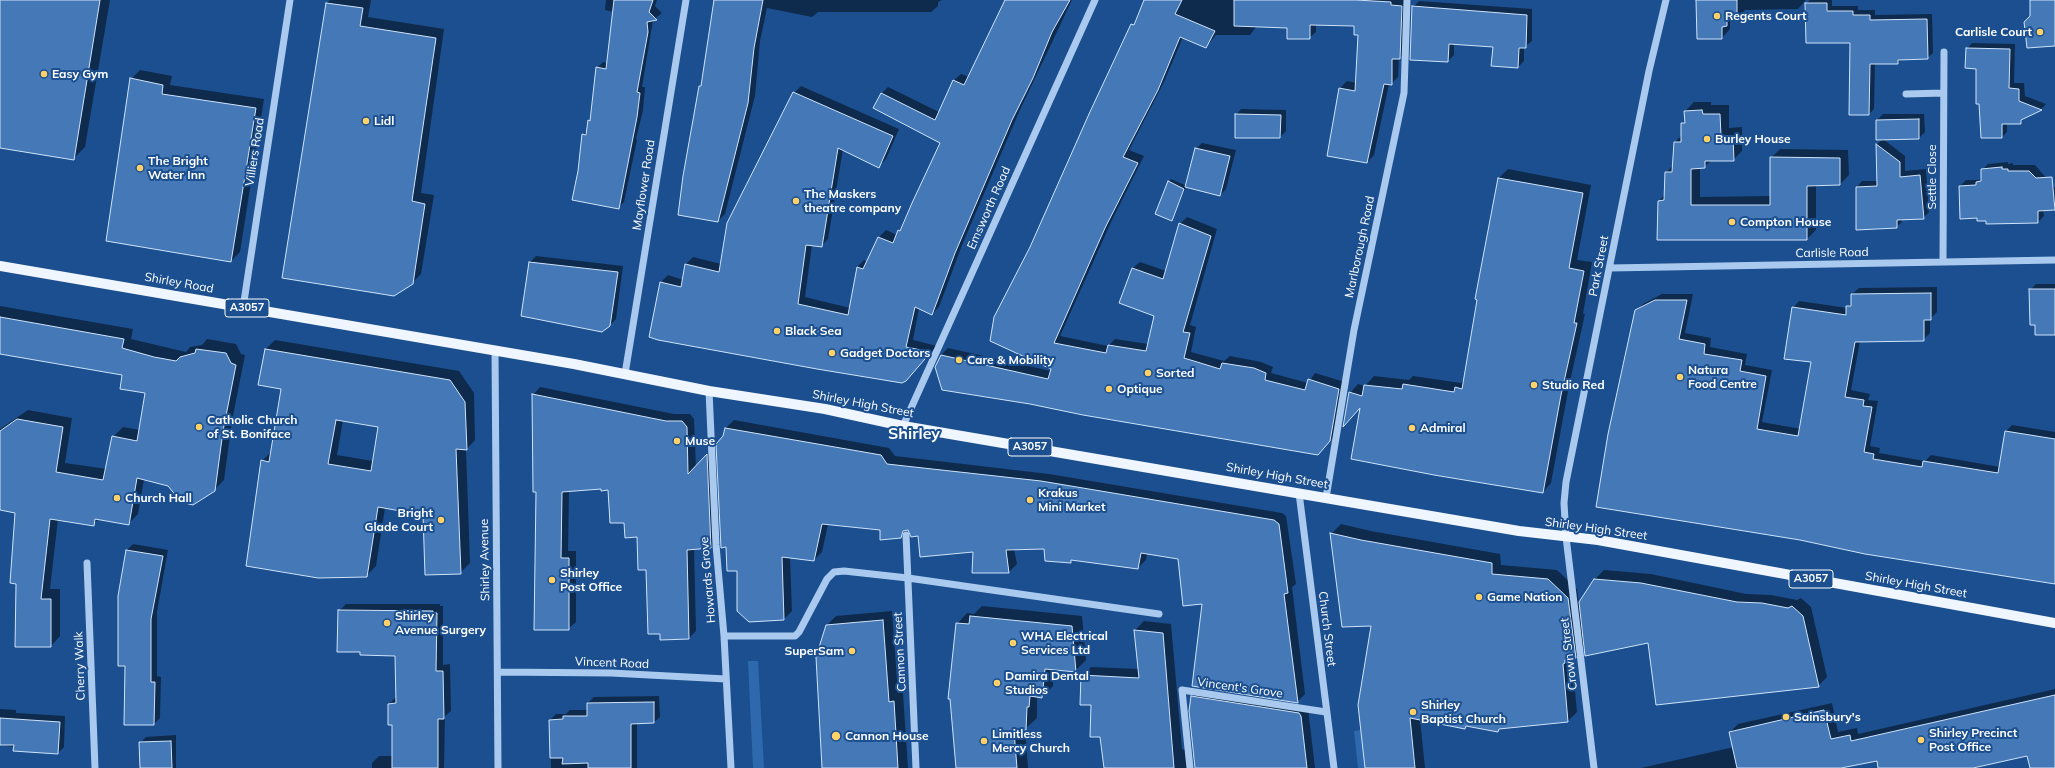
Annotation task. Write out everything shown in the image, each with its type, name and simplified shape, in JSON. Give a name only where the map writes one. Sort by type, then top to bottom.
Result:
[{"type":"main road","name":"Shirley Road","points":[[0,266],[495,351]]},
{"type":"main road","name":"Shirley High Street","points":[[495,351],[625,374],[709,391],[825,409],[903,426],[1519,531],[1598,540],[2055,623]]},
{"type":"street","name":"Villiers Road","points":[[243,308],[290,0]]},
{"type":"street","name":"Mayflower Road","points":[[625,374],[686,0]]},
{"type":"street","name":"Emsworth Road","points":[[903,426],[1095,0]]},
{"type":"street","name":"Marlborough Road","points":[[1326,498],[1354,330],[1404,93],[1407,0]]},
{"type":"street","name":"Park Street","points":[[1566,537],[1564,503],[1566,482],[1649,71],[1666,0]]},
{"type":"street","name":"Settle Close","points":[[1943,262],[1944,52]]},
{"type":"street","points":[[1906,94],[1943,93]]},
{"type":"street","name":"Carlisle Road","points":[[1610,268],[2055,260]]},
{"type":"street","name":"Shirley Avenue","points":[[495,351],[494,381],[498,768]]},
{"type":"street","name":"Howards Grove","points":[[709,391],[716,545],[724,636],[731,768]]},
{"type":"street","name":"Church Street","points":[[1299,493],[1334,768]]},
{"type":"street","name":"Cannon Street","points":[[906,535],[916,768]]},
{"type":"street","name":"Crown Street","points":[[1566,537],[1594,768]]},
{"type":"street","name":"Cherry Walk","points":[[87,563],[95,768]]},
{"type":"street","points":[[724,636],[795,636],[799,632],[827,579],[834,572],[844,571],[908,578],[1159,614]]},
{"type":"street","name":"Vincent Road","points":[[498,672],[611,674],[726,679]]},
{"type":"street","name":"Vincent's Grove","points":[[1190,768],[1182,690],[1326,712]]},
{"type":"shaded area","points":[[748,661],[758,661],[764,768],[753,768]]},
{"type":"shaded area","points":[[1361,730],[1365,768],[1358,768],[1354,731]]},
{"type":"building","name":"Easy Gym","points":[[0,0],[100,0],[74,160],[0,148]]},
{"type":"building","points":[[614,0],[653,0],[649,12],[657,20],[647,22],[648,32],[637,92],[640,93],[637,117],[619,209],[572,200],[578,171],[582,134],[586,135],[588,120],[590,121],[596,67],[606,69]]},
{"type":"building","points":[[714,0],[763,0],[754,48],[748,103],[718,222],[678,215],[683,176],[699,86],[701,86]]},
{"type":"building","points":[[1005,0],[1070,0],[1052,32],[1033,78],[1012,120],[955,253],[932,315],[915,307],[906,347],[931,352],[906,381],[902,383],[817,369],[658,340],[649,337],[660,282],[681,287],[685,264],[719,272],[727,223],[793,92],[893,136],[879,168],[838,148],[822,247],[806,245],[798,304],[848,315],[857,267],[863,269],[878,237],[893,243],[898,230],[900,231],[940,143],[873,108],[881,93],[935,120],[953,80],[964,85]]},
{"type":"building","points":[[1144,0],[1182,0],[1175,14],[1215,31],[1206,48],[1180,37],[1158,90],[1123,157],[1138,163],[1105,228],[1054,343],[1106,353],[1108,345],[1146,351],[1154,316],[1119,303],[1132,268],[1163,279],[1179,223],[1211,236],[1183,332],[1190,333],[1184,358],[1220,369],[1222,363],[1254,368],[1266,373],[1265,380],[1305,390],[1308,379],[1339,389],[1330,441],[1318,455],[942,390],[935,367],[941,355],[1048,379],[1051,369],[990,341],[994,317],[1030,247],[1089,114],[1131,24],[1134,25]]},
{"type":"building","points":[[1234,0],[1356,0],[1391,2],[1391,5],[1402,6],[1400,59],[1392,59],[1392,85],[1384,84],[1367,163],[1327,156],[1339,88],[1355,91],[1358,35],[1354,35],[1354,26],[1310,25],[1310,39],[1287,39],[1287,28],[1234,26]]},
{"type":"building","name":"Regents Court","points":[[1696,0],[1737,0],[1737,20],[1727,20],[1727,26],[1722,27],[1722,39],[1697,39]]},
{"type":"building","name":"Carlisle Court","points":[[2030,0],[2055,0],[2055,46],[2027,48],[2024,22],[2030,16]]},
{"type":"building","name":"Lidl","points":[[326,3],[363,8],[360,26],[436,38],[412,201],[425,204],[413,284],[394,296],[282,278]]},
{"type":"building","points":[[1805,3],[1827,3],[1827,11],[1853,11],[1853,15],[1870,15],[1870,20],[1927,19],[1928,59],[1898,60],[1898,64],[1870,64],[1869,115],[1849,115],[1850,43],[1806,43]]},
{"type":"building","points":[[1412,6],[1527,15],[1526,48],[1519,48],[1518,68],[1491,66],[1493,47],[1449,44],[1448,62],[1410,60]]},
{"type":"building","points":[[1966,48],[2010,49],[2009,88],[2019,89],[2019,101],[2042,110],[2021,120],[2021,124],[2002,124],[2002,138],[1981,138],[1979,104],[1976,104],[1976,69],[1965,68]]},
{"type":"building","points":[[130,78],[163,85],[162,94],[256,108],[231,262],[106,241]]},
{"type":"building","points":[[1702,110],[1703,114],[1720,114],[1721,136],[1733,136],[1734,161],[1705,161],[1705,168],[1691,169],[1691,205],[1770,205],[1770,157],[1840,158],[1840,185],[1807,186],[1807,240],[1657,240],[1658,201],[1664,200],[1665,172],[1672,172],[1674,142],[1681,142],[1681,123],[1685,123],[1684,111]]},
{"type":"building","points":[[1235,114],[1281,115],[1280,138],[1235,138]]},
{"type":"building","points":[[1919,119],[1919,139],[1876,140],[1876,120]]},
{"type":"building","points":[[1876,144],[1900,162],[1900,177],[1920,175],[1924,219],[1897,220],[1897,228],[1856,230],[1856,187],[1877,186]]},
{"type":"building","points":[[1195,148],[1230,156],[1220,196],[1185,187]]},
{"type":"building","points":[[2002,167],[2002,169],[2008,169],[2008,171],[2029,171],[2036,178],[2052,177],[2055,210],[2038,211],[2038,223],[1986,224],[1986,221],[1977,221],[1977,218],[1960,219],[1959,186],[1976,185],[1976,182],[1981,181],[1981,169]]},
{"type":"building","points":[[1498,178],[1583,193],[1569,268],[1584,271],[1574,323],[1577,323],[1561,395],[1543,493],[1434,475],[1351,459],[1360,408],[1343,427],[1349,392],[1362,396],[1364,385],[1402,389],[1403,384],[1454,392],[1455,387],[1462,389],[1477,300],[1475,299]]},
{"type":"building","points":[[1168,181],[1184,189],[1172,221],[1155,214]]},
{"type":"building","points":[[529,262],[618,272],[610,326],[602,332],[521,316]]},
{"type":"building","points":[[2029,289],[2055,289],[2055,335],[2035,335],[2035,325],[2030,325]]},
{"type":"building","points":[[1931,293],[1931,320],[1924,320],[1924,341],[1855,342],[1845,397],[1864,400],[1863,406],[1872,407],[1864,452],[1874,454],[1873,459],[1922,467],[1923,461],[1998,473],[2005,431],[2055,439],[2055,584],[1865,554],[1800,540],[1596,507],[1608,434],[1635,310],[1655,300],[1687,300],[1679,339],[1705,344],[1704,354],[1742,360],[1740,371],[1766,376],[1757,429],[1798,436],[1811,362],[1784,359],[1792,307],[1846,315],[1846,306],[1851,306],[1851,294]]},
{"type":"building","points":[[0,317],[124,339],[122,348],[154,357],[176,361],[180,357],[195,353],[196,349],[226,353],[231,363],[236,365],[223,431],[215,491],[193,505],[181,502],[168,486],[137,478],[129,525],[95,519],[94,526],[50,519],[41,599],[51,599],[51,647],[15,647],[16,584],[10,583],[15,513],[0,510],[0,431],[17,419],[63,427],[56,472],[103,480],[112,436],[137,441],[145,393],[120,389],[122,375],[0,354]]},
{"type":"building","points":[[265,349],[450,380],[465,402],[467,450],[456,449],[461,574],[425,575],[423,515],[378,507],[367,577],[318,578],[246,566],[261,460],[269,462],[281,389],[258,385]],"holes":[[[336,420],[378,427],[371,471],[328,464]]]},
{"type":"building","points":[[532,394],[666,421],[682,421],[687,427],[688,474],[707,454],[711,548],[687,550],[689,639],[660,640],[660,634],[648,634],[646,570],[638,570],[637,537],[625,538],[624,523],[610,523],[608,490],[601,491],[601,489],[562,492],[561,558],[569,558],[569,630],[534,630],[536,492],[533,492]]},
{"type":"building","points":[[725,428],[881,455],[887,464],[1041,481],[1274,520],[1279,524],[1288,593],[1284,594],[1298,703],[1192,686],[1202,604],[1183,606],[1178,559],[1141,553],[1138,569],[1071,560],[1071,563],[1045,561],[1044,549],[1006,550],[1009,573],[972,573],[973,552],[920,557],[918,536],[911,537],[908,530],[903,531],[901,538],[880,540],[880,530],[822,524],[814,561],[782,557],[784,620],[749,622],[737,611],[737,571],[727,571],[726,547],[721,548],[716,444],[723,436]]},
{"type":"building","points":[[1330,533],[1361,540],[1492,563],[1492,574],[1548,579],[1568,598],[1576,658],[1565,660],[1565,663],[1563,664],[1568,722],[1499,729],[1498,732],[1466,726],[1465,729],[1410,718],[1415,768],[1365,768],[1358,705],[1371,626],[1342,627]]},
{"type":"building","points":[[126,550],[163,556],[151,619],[151,682],[155,682],[154,725],[124,725],[125,666],[118,666],[118,596]]},
{"type":"building","points":[[1594,579],[1641,583],[1737,602],[1762,603],[1788,608],[1792,606],[1803,616],[1819,687],[1656,705],[1648,643],[1585,656],[1579,602]]},
{"type":"building","points":[[338,610],[433,611],[433,613],[437,613],[436,671],[443,671],[444,719],[438,719],[438,768],[392,768],[392,725],[388,725],[388,704],[396,703],[395,656],[360,655],[360,652],[337,652]]},
{"type":"building","points":[[970,616],[1072,626],[1076,672],[1045,669],[1042,698],[1030,696],[1029,707],[1027,707],[1026,730],[1014,731],[1017,768],[956,768],[950,699],[948,699],[956,623],[969,624]]},
{"type":"building","points":[[883,620],[889,702],[894,701],[898,768],[822,768],[816,657],[826,625]]},
{"type":"building","points":[[1134,630],[1163,633],[1174,768],[1104,768],[1100,737],[1090,737],[1091,705],[1080,705],[1081,675],[1139,678]]},
{"type":"building","points":[[2055,695],[2055,768],[2030,768],[2027,756],[1973,768],[1878,768],[1877,761],[1841,768],[1737,768],[1729,732],[1824,710],[1831,739],[1850,735],[1851,741]]},
{"type":"building","points":[[1191,696],[1299,713],[1301,716],[1307,768],[1195,768],[1189,711]]},
{"type":"building","points":[[654,702],[654,723],[631,724],[631,768],[588,768],[588,763],[562,764],[563,758],[550,758],[549,720],[563,719],[563,716],[587,716],[587,703]]},
{"type":"building","points":[[0,718],[60,722],[58,754],[13,751],[14,745],[0,745]]},
{"type":"building","points":[[171,741],[172,768],[140,768],[139,742]]},
{"type":"place","name":"Regents Court","points":[[1717,16]]},
{"type":"place","name":"Carlisle Court","points":[[2040,32]]},
{"type":"place","name":"Easy Gym","points":[[44,74]]},
{"type":"place","name":"Lidl","points":[[366,121]]},
{"type":"place","name":"Burley House","points":[[1707,139]]},
{"type":"place","name":"The Bright Water Inn","points":[[140,168]]},
{"type":"place","name":"The Maskers theatre company","points":[[796,201]]},
{"type":"place","name":"Compton House","points":[[1732,222]]},
{"type":"place","name":"Black Sea","points":[[777,331]]},
{"type":"place","name":"Gadget Doctors","points":[[832,353]]},
{"type":"place","name":"Care & Mobility","points":[[959,360]]},
{"type":"place","name":"Sorted","points":[[1148,373]]},
{"type":"place","name":"Natura Food Centre","points":[[1680,377]]},
{"type":"place","name":"Studio Red","points":[[1534,385]]},
{"type":"place","name":"Optique","points":[[1109,389]]},
{"type":"place","name":"Catholic Church of St. Boniface","points":[[199,427]]},
{"type":"place","name":"Admiral","points":[[1412,428]]},
{"type":"place","name":"Muse","points":[[677,441]]},
{"type":"place","name":"Church Hall","points":[[117,498]]},
{"type":"place","name":"Krakus Mini Market","points":[[1030,500]]},
{"type":"place","name":"Bright Glade Court","points":[[441,520]]},
{"type":"place","name":"Shirley Post Office","points":[[552,580]]},
{"type":"place","name":"Game Nation","points":[[1479,597]]},
{"type":"place","name":"Shirley Avenue Surgery","points":[[387,623]]},
{"type":"place","name":"WHA Electrical Services Ltd","points":[[1013,643]]},
{"type":"place","name":"SuperSam","points":[[852,651]]},
{"type":"place","name":"Damira Dental Studios","points":[[997,683]]},
{"type":"place","name":"Shirley Baptist Church","points":[[1413,712]]},
{"type":"place","name":"Sainsbury's","points":[[1786,717]]},
{"type":"place","name":"Cannon House","points":[[836,736]]},
{"type":"place","name":"Shirley Precinct Post Office","points":[[1921,740]]},
{"type":"place","name":"Limitless Mercy Church","points":[[984,741]]},
{"type":"district","name":"Shirley","points":[[914,434]]}]
